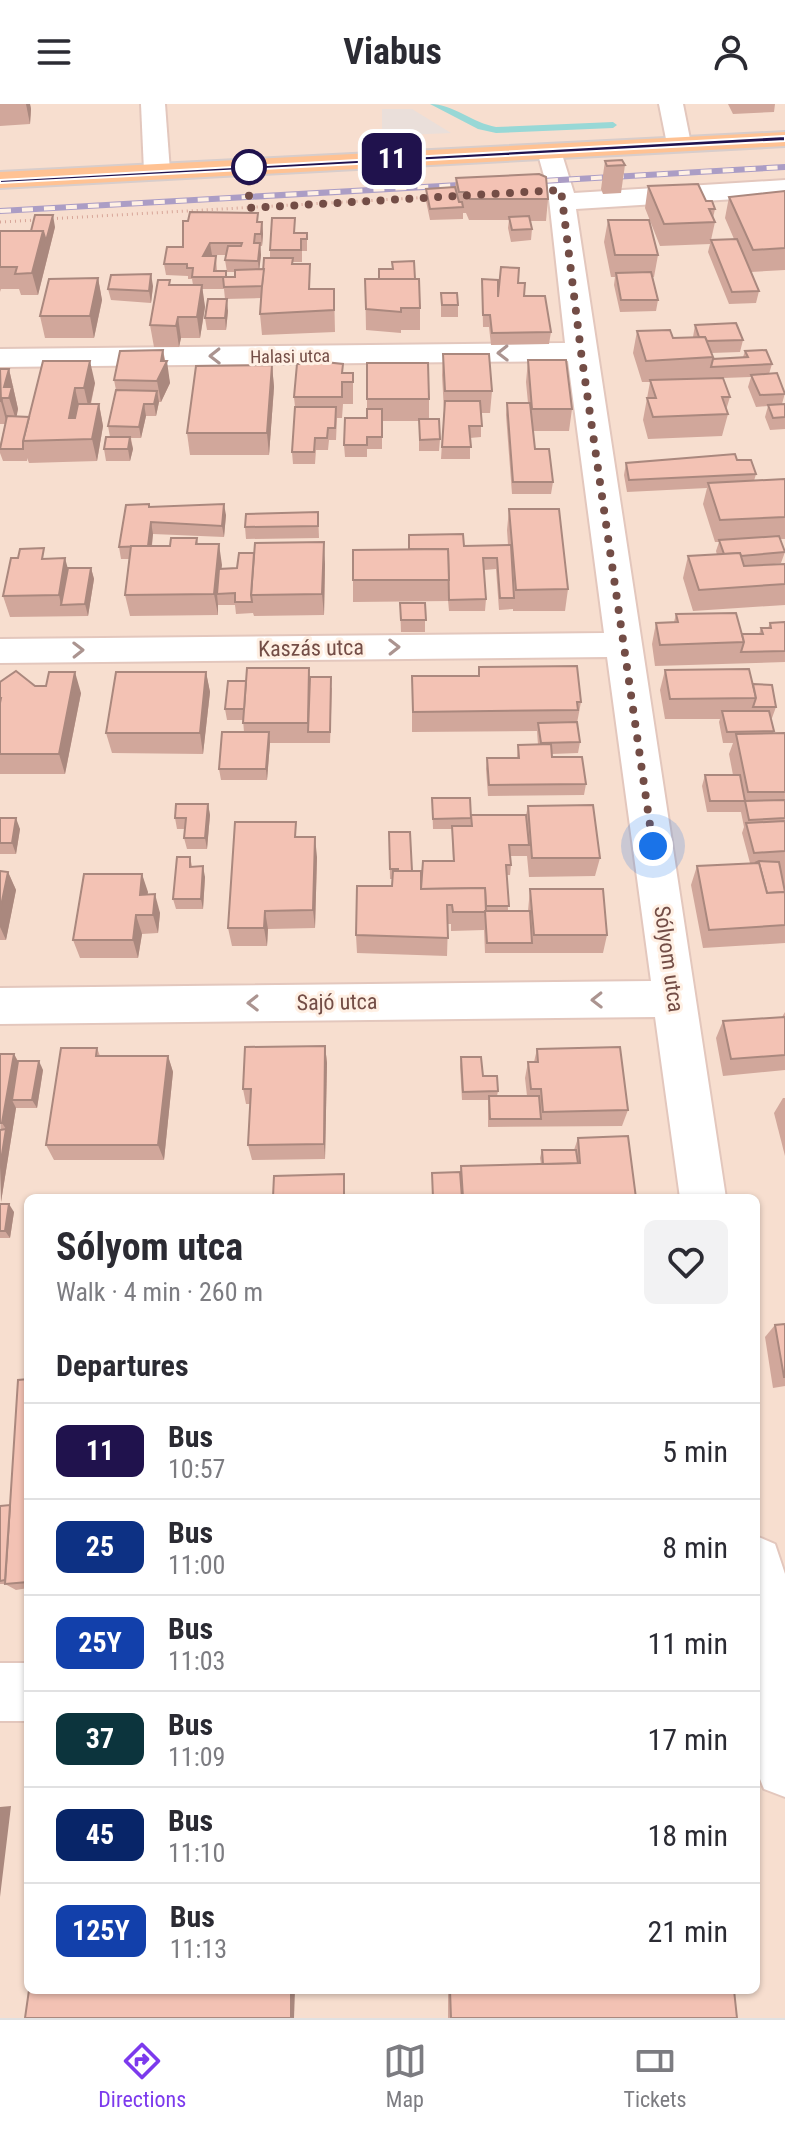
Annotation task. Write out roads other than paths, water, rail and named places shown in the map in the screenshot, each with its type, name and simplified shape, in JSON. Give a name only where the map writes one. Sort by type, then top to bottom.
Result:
[{"type":"main road","points":[[0,180],[785,139]]},
{"type":"street","points":[[153,104],[157,171]]},
{"type":"street","points":[[671,104],[679,144]]},
{"type":"street","name":"Sólyom utca","points":[[549,151],[561,202],[702,1194]]},
{"type":"street","points":[[561,202],[785,188]]},
{"type":"street","name":"Halasi utca","points":[[0,358],[581,352]]},
{"type":"street","name":"Kaszás utca","points":[[0,651],[623,645]]},
{"type":"street","name":"Sajó utca","points":[[0,1006],[675,999]]},
{"type":"street","points":[[760,1624],[764,1684],[785,1768]]},
{"type":"street","points":[[0,1692],[24,1692]]},
{"type":"waterway","points":[[434,104],[481,127],[496,130],[613,125]]},
{"type":"railway","points":[[525,182],[785,167]]},
{"type":"railway","points":[[0,211],[477,184]]}]
